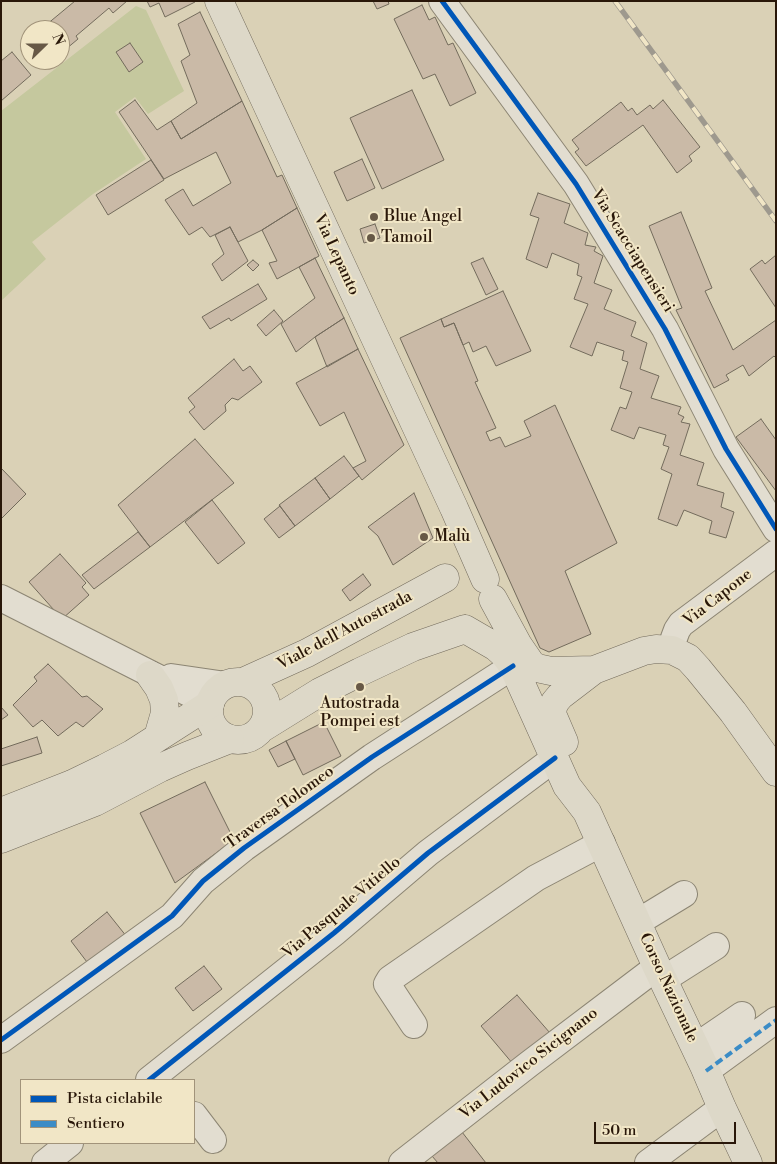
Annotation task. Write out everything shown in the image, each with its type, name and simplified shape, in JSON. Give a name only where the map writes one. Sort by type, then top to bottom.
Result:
[{"type":"main road","name":"Via Lepanto","points":[[219,1],[454,508],[489,589]]},
{"type":"main road","name":"Via Lepanto","points":[[448,575],[456,537],[454,508]]},
{"type":"main road","points":[[465,629],[456,628],[441,618],[435,601],[439,584],[448,575],[461,570],[478,573],[489,589],[518,646],[531,664],[537,668],[551,671],[594,670],[644,651],[656,649],[672,650],[688,658],[698,669],[733,712],[775,770]]},
{"type":"main road","name":"Viale dell'Autostrada","points":[[1,812],[72,784],[132,754],[226,690],[307,653],[448,575]]},
{"type":"main road","points":[[262,728],[320,692],[412,647],[482,623],[492,608],[489,589]]},
{"type":"main road","name":"Corso Nazionale","points":[[465,629],[496,647],[514,666],[567,786],[587,812],[602,843],[748,1163]]},
{"type":"main road","name":"Corso Nazionale","points":[[587,812],[580,780],[552,714],[555,702],[560,696],[594,670]]},
{"type":"main road","points":[[150,675],[164,700],[165,713],[158,737]]},
{"type":"main road","points":[[1,839],[95,802],[160,768],[188,756],[230,740],[248,739],[256,735],[266,720],[268,711],[267,704],[259,690],[252,685],[226,690],[209,713],[215,730],[230,740]]},
{"type":"street","name":"Via Scacciapensieri","points":[[442,1],[576,184],[666,329],[726,449],[776,529]]},
{"type":"street","name":"Via Capone","points":[[672,650],[677,630],[682,624],[776,553]]},
{"type":"street","points":[[1,598],[150,675],[226,690]]},
{"type":"street","name":"Traversa Tolomeo","points":[[1,1040],[172,916],[203,881],[244,848],[372,757],[514,666]]},
{"type":"street","name":"Via Pasquale Vitiello","points":[[159,1077],[428,853],[555,758]]},
{"type":"street","points":[[414,1025],[388,984],[390,979],[536,878],[602,843]]},
{"type":"street","points":[[638,922],[684,894]]},
{"type":"street","name":"Via Ludovico Sicignano","points":[[402,1163],[529,1064],[661,973],[716,946]]},
{"type":"street","points":[[701,1059],[742,1015]]},
{"type":"street","points":[[701,1059],[776,1020]]},
{"type":"street","points":[[648,1163],[722,1108]]},
{"type":"street","points":[[195,1116],[213,1140]]},
{"type":"street","points":[[45,1163],[69,1144]]},
{"type":"green space","points":[[136,6],[146,10],[184,91],[148,114],[135,97],[115,112],[146,159],[93,194],[32,242],[46,259],[1,301],[1,111],[54,70],[70,70],[70,57]]},
{"type":"building","points":[[75,1],[127,1],[113,13],[109,8],[76,36],[78,39],[70,46],[70,20],[52,20]]},
{"type":"building","points":[[147,1],[195,2],[165,17],[159,3],[150,7]]},
{"type":"building","points":[[373,1],[388,1],[389,4],[377,9]]},
{"type":"building","points":[[422,5],[429,20],[435,17],[448,45],[453,43],[476,93],[450,106],[435,74],[423,79],[394,19]]},
{"type":"building","points":[[200,12],[242,101],[181,139],[171,121],[197,103],[181,61],[190,55],[178,24]]},
{"type":"building","points":[[130,43],[143,62],[129,72],[116,52]]},
{"type":"building","points":[[12,52],[20,62],[20,70],[27,70],[31,75],[1,101],[1,61]]},
{"type":"building","points":[[412,90],[444,160],[382,189],[350,118]]},
{"type":"building","points":[[135,100],[157,130],[171,121],[181,139],[242,101],[277,177],[282,175],[297,208],[262,230],[238,242],[230,227],[210,237],[202,227],[189,235],[165,200],[183,189],[193,206],[231,183],[216,152],[164,179],[119,112]]},
{"type":"building","points":[[663,100],[700,147],[689,156],[692,161],[677,173],[643,125],[586,166],[575,152],[579,149],[572,140],[621,102],[628,111],[632,108],[637,115],[650,105],[653,109]]},
{"type":"building","points":[[362,159],[375,188],[347,201],[334,172]]},
{"type":"building","points":[[151,160],[164,180],[108,215],[96,195]]},
{"type":"building","points":[[538,193],[570,204],[564,223],[588,233],[585,245],[596,247],[594,251],[603,256],[594,283],[612,290],[604,309],[636,322],[631,336],[647,343],[640,369],[659,376],[651,398],[681,407],[678,414],[684,417],[681,422],[690,424],[680,455],[704,463],[697,485],[724,493],[721,507],[734,512],[726,538],[709,533],[712,521],[684,510],[677,526],[658,519],[672,474],[661,469],[669,447],[663,445],[666,435],[639,427],[634,439],[611,430],[620,407],[626,409],[632,392],[620,388],[628,362],[622,360],[624,351],[597,342],[592,356],[570,347],[588,304],[574,299],[582,277],[577,275],[579,264],[552,253],[547,268],[526,259],[539,218],[530,215]]},
{"type":"building","points":[[297,208],[319,256],[277,279],[269,263],[277,261],[262,230]]},
{"type":"building","points":[[681,212],[712,288],[705,291],[733,350],[776,320],[776,358],[774,356],[749,376],[743,365],[726,375],[729,380],[714,388],[676,310],[682,308],[649,226]]},
{"type":"building","points":[[375,224],[380,238],[364,243],[360,229]]},
{"type":"building","points":[[230,227],[248,261],[222,281],[212,264],[224,254],[215,235]]},
{"type":"building","points":[[776,255],[776,308],[750,269],[762,260],[765,264]]},
{"type":"building","points":[[315,258],[344,318],[296,352],[281,324],[315,298],[299,267]]},
{"type":"building","points":[[483,258],[498,289],[486,295],[471,263]]},
{"type":"building","points":[[253,260],[259,265],[253,271],[247,265]]},
{"type":"building","points":[[258,284],[267,299],[231,321],[229,318],[210,329],[202,317]]},
{"type":"building","points":[[503,291],[531,351],[496,366],[486,346],[473,352],[469,342],[463,345],[454,323],[444,327],[441,319]]},
{"type":"building","points":[[274,310],[283,321],[266,336],[257,325]]},
{"type":"building","points":[[344,318],[358,349],[327,367],[315,337]]},
{"type":"building","points":[[441,319],[444,327],[454,323],[478,381],[475,382],[496,428],[486,432],[490,441],[500,437],[505,447],[531,436],[524,421],[555,405],[617,543],[565,571],[591,634],[549,652],[540,648],[400,338]]},
{"type":"building","points":[[358,349],[404,445],[362,480],[353,468],[366,461],[344,412],[320,426],[296,383]]},
{"type":"building","points":[[234,359],[243,371],[250,366],[262,382],[238,400],[232,398],[225,405],[226,411],[204,430],[189,412],[195,407],[188,398]]},
{"type":"building","points":[[761,419],[776,440],[776,491],[736,437]]},
{"type":"building","points":[[195,439],[234,483],[150,547],[118,505]]},
{"type":"building","points":[[344,456],[359,476],[330,499],[315,478]]},
{"type":"building","points":[[1,468],[26,494],[1,519]]},
{"type":"building","points":[[315,478],[330,499],[295,526],[279,505]]},
{"type":"building","points":[[414,493],[433,538],[393,565],[378,536],[368,527]]},
{"type":"building","points":[[212,500],[245,543],[218,564],[185,522]]},
{"type":"building","points":[[280,506],[295,526],[279,538],[264,519]]},
{"type":"building","points":[[138,532],[150,547],[94,589],[82,575]]},
{"type":"building","points":[[60,554],[86,583],[82,587],[89,595],[62,619],[29,582]]},
{"type":"building","points":[[363,574],[371,585],[350,601],[342,590]]},
{"type":"building","points":[[48,664],[82,697],[87,696],[103,709],[83,727],[76,722],[58,736],[42,720],[33,727],[13,705],[37,681],[34,677]]},
{"type":"building","points":[[1,707],[8,715],[1,720]]},
{"type":"building","points":[[324,722],[341,756],[303,775],[286,741]]},
{"type":"building","points":[[37,737],[42,753],[1,766],[1,749]]},
{"type":"building","points":[[286,741],[295,759],[278,767],[269,750]]},
{"type":"building","points":[[205,782],[234,840],[175,883],[140,813]]},
{"type":"building","points":[[107,912],[127,937],[90,966],[71,941]]},
{"type":"building","points":[[204,966],[222,989],[193,1011],[175,988]]},
{"type":"building","points":[[517,995],[550,1033],[513,1064],[481,1026]]},
{"type":"building","points":[[462,1132],[486,1163],[438,1163],[432,1156]]},
{"type":"railway","points":[[615,1],[776,221]]},
{"type":"marked path","points":[[706,1071],[776,1020]]},
{"type":"cycle path","points":[[442,1],[576,184],[665,329],[726,449],[776,529]]},
{"type":"cycle path","points":[[1,1040],[172,916],[203,881],[244,848],[372,757],[513,666]]},
{"type":"cycle path","points":[[150,1079],[334,933],[428,853],[555,758]]},
{"type":"place","name":"Blue Angel","points":[[374,217]]},
{"type":"place","name":"Tamoil","points":[[371,238]]},
{"type":"place","name":"Malù","points":[[424,537]]},
{"type":"place","name":"Autostrada Pompei est","points":[[360,687]]}]
